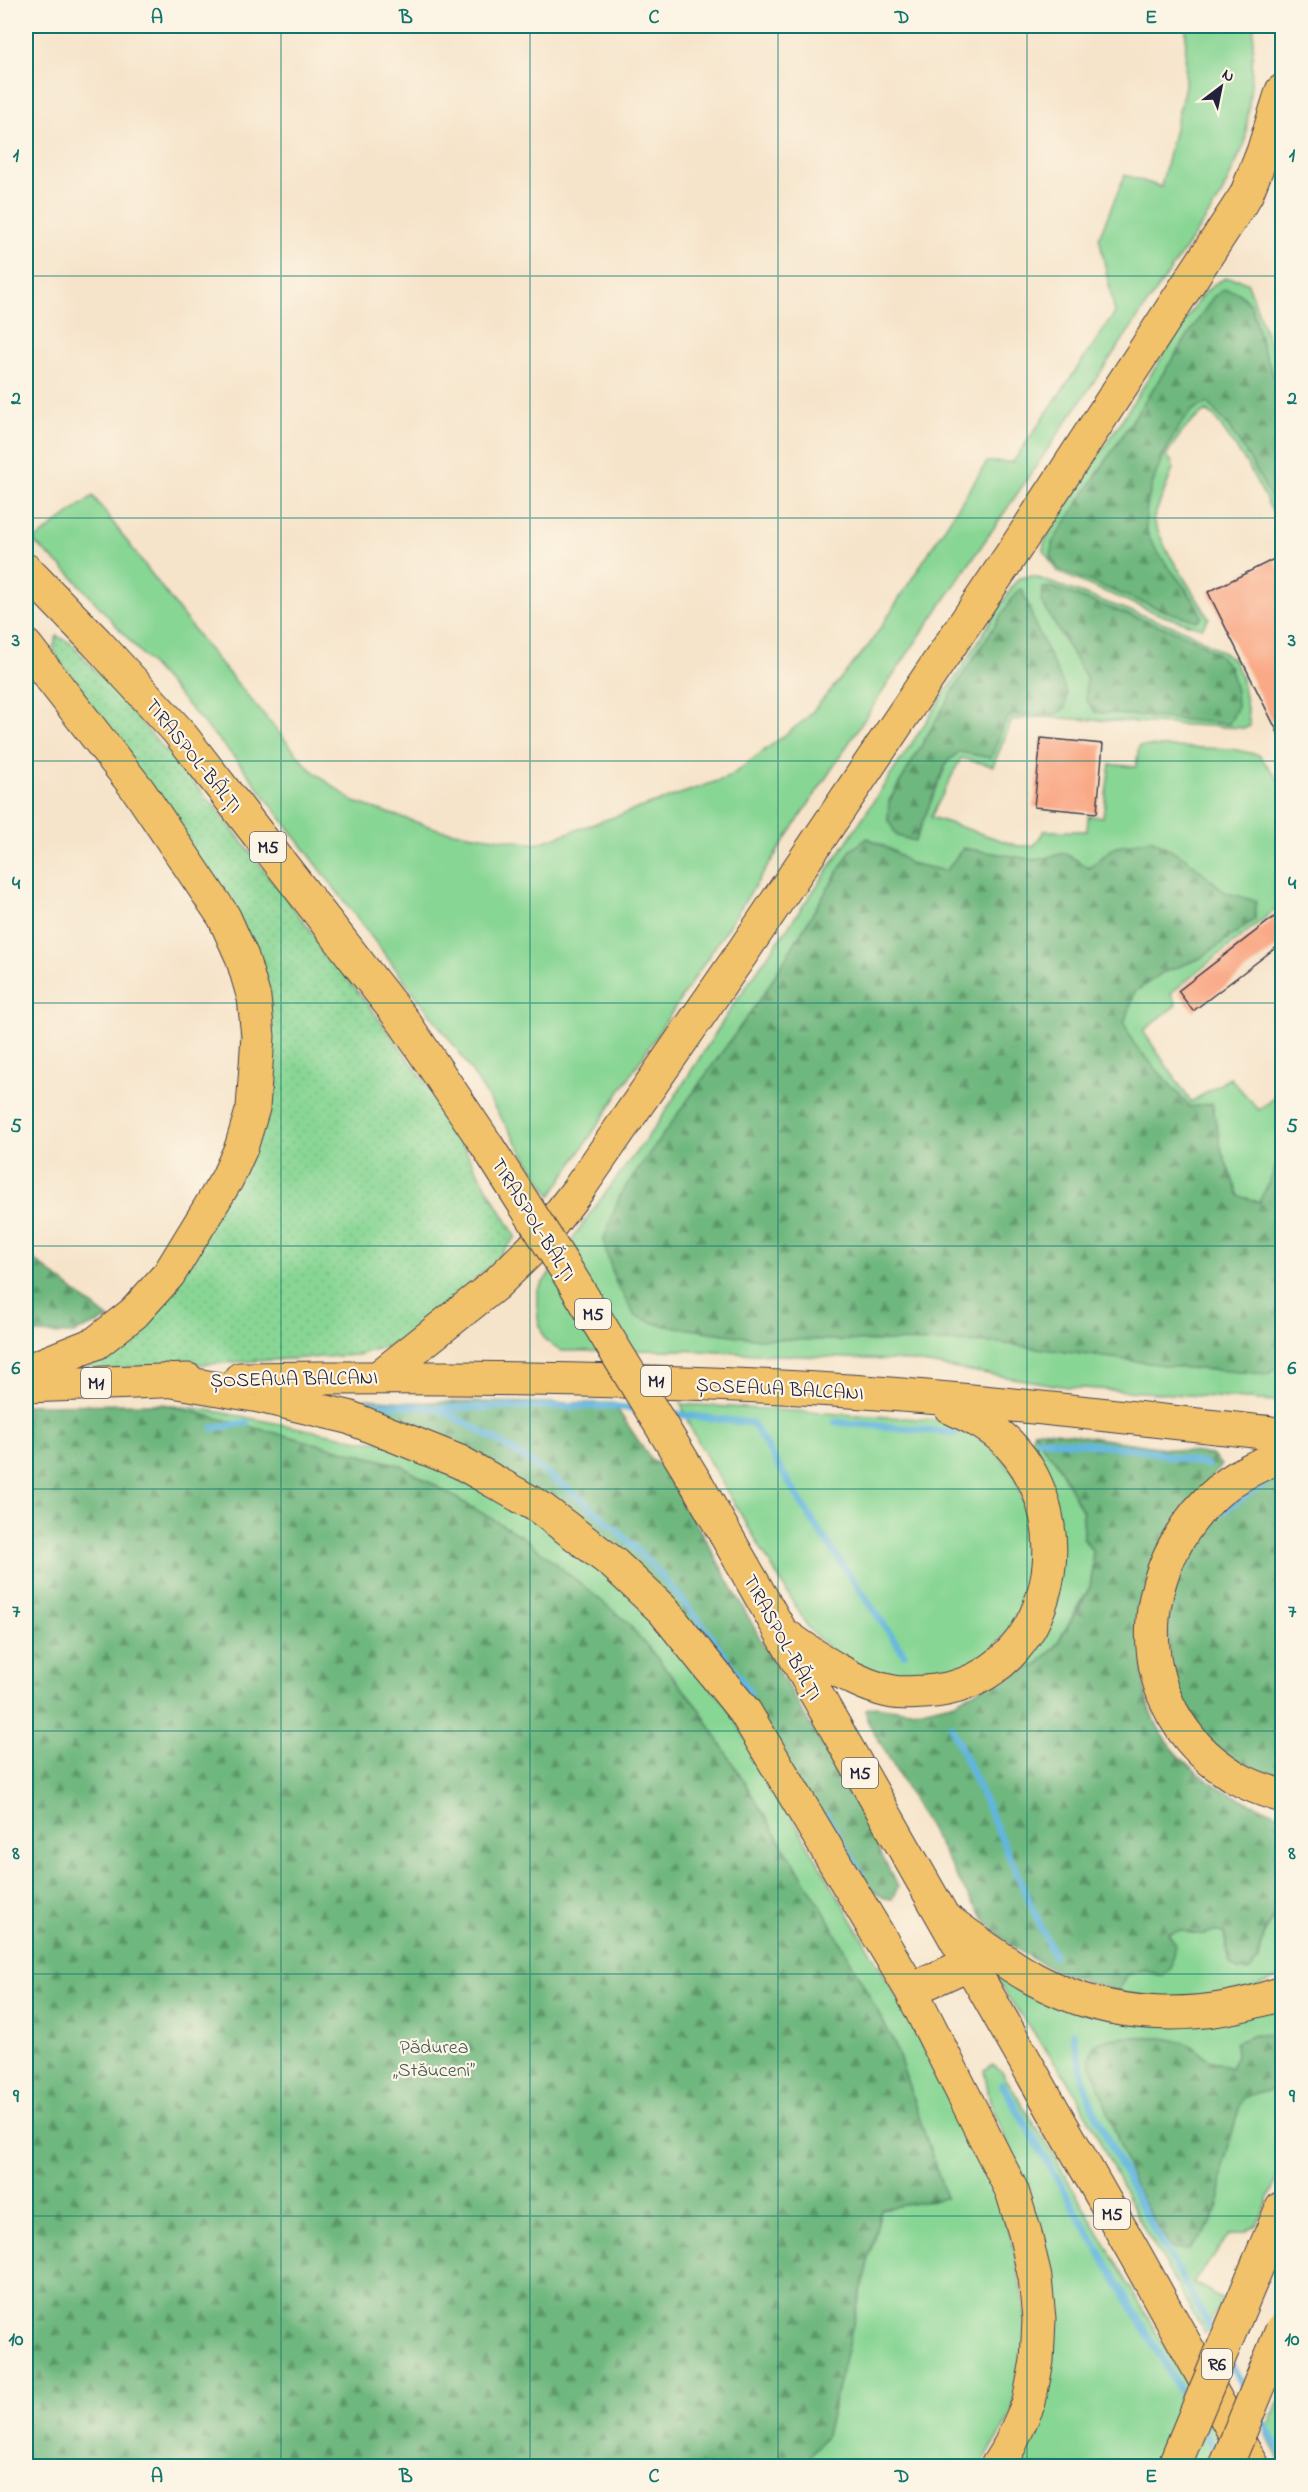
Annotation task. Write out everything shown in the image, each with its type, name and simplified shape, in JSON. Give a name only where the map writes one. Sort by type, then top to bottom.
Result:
[{"type":"highway","points":[[379,1377],[496,1284],[532,1248],[578,1190],[742,953],[1008,559],[1246,195],[1263,152],[1282,91]]},
{"type":"highway","name":"TIRASPOL-BĂLȚI","points":[[26,570],[177,730],[404,1022],[486,1144],[571,1278],[698,1486],[968,1964]]},
{"type":"highway","points":[[26,646],[139,791],[224,917],[242,957],[254,998],[258,1036],[253,1108],[241,1148],[227,1179],[169,1274],[134,1312],[96,1342],[26,1371]]},
{"type":"highway","name":"ȘOSEAUA BALCANI","points":[[167,1380],[379,1377],[676,1382],[820,1389],[932,1398],[1282,1434]]},
{"type":"highway","points":[[167,1380],[259,1396],[348,1416],[450,1458],[539,1507],[613,1563],[663,1610],[745,1712],[911,1990],[1012,2191],[1025,2233],[1035,2278],[1038,2319],[1037,2361],[1029,2402],[1010,2445],[997,2466]]},
{"type":"highway","name":"M1","points":[[26,1386],[167,1380]]},
{"type":"highway","points":[[779,1630],[810,1652],[854,1678],[873,1686],[908,1693],[959,1688],[999,1666],[1018,1646],[1032,1624],[1045,1591],[1050,1535],[1043,1503],[1020,1457],[998,1434],[988,1426],[932,1398]]},
{"type":"highway","points":[[1282,1456],[1242,1474],[1222,1487],[1188,1524],[1161,1573],[1152,1611],[1152,1641],[1155,1668],[1163,1695],[1175,1717],[1194,1743],[1232,1775],[1282,1796]]},
{"type":"highway","points":[[941,1916],[998,1957],[1035,1979],[1101,2006],[1179,2014],[1219,2011],[1256,2003],[1282,1993]]},
{"type":"highway","points":[[911,1990],[968,1964]]},
{"type":"highway","name":"M5","points":[[968,1964],[1142,2266],[1253,2466]]},
{"type":"highway","name":"R6","points":[[1174,2466],[1282,2208]]},
{"type":"highway","name":"R6","points":[[1226,2466],[1282,2330]]},
{"type":"green space","points":[[1186,26],[1254,26],[1245,143],[1220,198],[908,653],[551,1196],[459,1052],[241,765],[71,575],[33,541],[93,496],[208,649],[309,768],[354,802],[441,830],[536,844],[729,777],[806,719],[870,644],[987,462],[1013,462],[1115,313],[1099,237],[1125,175],[1161,187],[1185,86]]},
{"type":"green space","points":[[1226,278],[1238,279],[1248,284],[1282,378],[1282,530],[1249,467],[1214,416],[1206,411],[1200,415],[1183,431],[1166,456],[1172,462],[1173,469],[1153,520],[1167,551],[1209,618],[1202,628],[1161,615],[1057,572],[1043,549],[1045,540],[1201,296]]},
{"type":"green space","points":[[1225,289],[1239,293],[1251,305],[1263,349],[1282,396],[1282,519],[1249,458],[1219,415],[1208,403],[1192,411],[1174,435],[1157,471],[1147,509],[1146,525],[1155,548],[1197,606],[1202,617],[1197,621],[1162,610],[1058,569],[1051,558],[1052,543],[1213,297]]},
{"type":"green space","points":[[1032,576],[1189,632],[1232,658],[1241,675],[1250,726],[1245,728],[1039,717],[1012,720],[993,766],[961,758],[931,817],[1018,846],[1034,846],[1044,831],[1087,831],[1088,816],[1103,817],[1110,764],[1136,767],[1139,746],[1232,749],[1259,755],[1282,784],[1282,904],[1171,993],[1176,1005],[1143,1031],[1191,1102],[1230,1078],[1259,1110],[1282,1092],[1282,1398],[1276,1401],[1067,1387],[910,1361],[678,1350],[562,1351],[544,1339],[538,1319],[538,1290],[587,1218],[660,1120],[736,1001],[824,876],[963,666],[1014,584],[1019,578]]},
{"type":"green space","points":[[1051,587],[1188,636],[1218,654],[1230,668],[1236,691],[1237,708],[1229,724],[1095,712],[1086,699],[1086,677],[1041,601],[1043,588]]},
{"type":"green space","points":[[1022,589],[1036,627],[1067,693],[1065,708],[1056,714],[1013,715],[1006,720],[991,758],[959,752],[947,762],[915,841],[897,836],[888,820],[889,801],[962,676],[1017,591]]},
{"type":"green space","points":[[57,636],[71,643],[217,809],[392,1036],[440,1103],[516,1237],[492,1264],[406,1340],[358,1355],[83,1371],[153,1311],[249,1159],[235,914],[60,662],[53,648]]},
{"type":"green space","points":[[868,838],[895,852],[909,863],[946,871],[963,848],[1036,860],[1065,853],[1089,868],[1113,848],[1151,839],[1186,858],[1225,892],[1256,901],[1255,919],[1199,959],[1162,973],[1135,992],[1124,1023],[1134,1044],[1190,1107],[1212,1103],[1222,1152],[1239,1196],[1259,1202],[1274,1172],[1282,1148],[1282,1366],[1268,1374],[1186,1368],[999,1343],[760,1339],[661,1325],[635,1316],[615,1281],[603,1241],[621,1193],[765,992],[851,850]]},
{"type":"green space","points":[[26,1253],[109,1319],[71,1334],[26,1333]]},
{"type":"green space","points":[[354,1398],[405,1402],[613,1403],[650,1458],[661,1466],[842,1779],[898,1887],[892,1899],[884,1898],[855,1879],[670,1599],[353,1409]]},
{"type":"green space","points":[[162,1404],[220,1412],[364,1441],[379,1441],[521,1508],[620,1583],[727,1706],[911,2021],[993,2186],[1013,2244],[1025,2311],[1027,2363],[1009,2419],[981,2466],[803,2466],[826,2435],[881,2209],[946,2198],[894,2042],[823,1910],[695,1704],[625,1620],[400,1466]]},
{"type":"green space","name":"Pădurea „Stăuceni”","points":[[162,1404],[400,1465],[523,1537],[625,1620],[696,1704],[823,1910],[894,2042],[946,2198],[881,2209],[826,2435],[803,2466],[26,2466],[26,1405]]},
{"type":"green space","points":[[681,1404],[953,1421],[991,1447],[1014,1473],[1036,1537],[1032,1583],[1018,1620],[982,1661],[936,1679],[871,1676],[835,1654],[809,1629],[709,1461],[690,1427]]},
{"type":"green space","points":[[1041,1430],[1212,1455],[1221,1465],[1208,1483],[1143,1673],[1147,1700],[1156,1723],[1183,1760],[1219,1787],[1239,1798],[1282,1815],[1282,1911],[1268,1924],[1259,1955],[1249,1971],[1238,1970],[1230,1964],[1224,1933],[1218,1932],[1168,1933],[1175,1943],[1171,1968],[1163,1976],[1143,1970],[1127,1975],[1118,1992],[1059,1972],[1032,1959],[1006,1941],[985,1920],[968,1895],[867,1720],[866,1709],[875,1706],[904,1710],[926,1709],[955,1702],[1005,1675],[1036,1666],[1055,1647],[1083,1601],[1090,1587],[1093,1569],[1092,1551],[1083,1537],[1083,1512],[1055,1460],[1034,1431]]},
{"type":"green space","points":[[1034,1431],[1055,1460],[1083,1512],[1083,1537],[1092,1551],[1093,1569],[1090,1587],[1055,1647],[1036,1666],[1005,1675],[1047,1620],[1029,1445]]},
{"type":"green space","points":[[1282,1474],[1282,1779],[1239,1764],[1200,1733],[1176,1682],[1168,1642],[1171,1600],[1176,1580],[1194,1543],[1221,1511],[1257,1486]]},
{"type":"green space","points":[[1282,1911],[1281,1976],[1251,1989],[1169,2001],[1118,1992],[1127,1975],[1143,1970],[1163,1976],[1168,1933],[1181,1929],[1202,1934],[1212,1930],[1224,1933],[1230,1964],[1259,1961],[1267,1926]]},
{"type":"green space","points":[[1004,1973],[1032,1991],[1282,2006],[1282,2165],[1256,2225],[1245,2232],[1229,2235],[1194,2282],[1222,2299],[1205,2334],[1137,2216],[1072,2086],[1004,1992],[998,1978]]},
{"type":"green space","points":[[1282,2034],[1282,2081],[1274,2089],[1242,2098],[1223,2166],[1219,2205],[1211,2224],[1189,2250],[1171,2248],[1144,2204],[1130,2174],[1089,2059],[1094,2045],[1103,2041],[1128,2037],[1168,2039],[1190,2045],[1209,2059],[1230,2068],[1236,2055],[1235,2043],[1254,2035]]},
{"type":"green space","points":[[993,2065],[1002,2072],[1054,2156],[1234,2466],[1006,2466],[1042,2382],[1020,2172],[990,2101],[984,2070]]},
{"type":"green space","points":[[1282,2392],[1282,2466],[1266,2433]]},
{"type":"building","points":[[1274,559],[1282,576],[1282,741],[1208,592]]},
{"type":"building","points":[[1041,738],[1103,744],[1097,813],[1034,807]]},
{"type":"building","points":[[1282,911],[1282,952],[1278,946],[1193,1011],[1178,991]]},
{"type":"waterway","points":[[355,1402],[436,1408],[612,1406],[640,1410]]},
{"type":"waterway","points":[[437,1408],[532,1463],[575,1494],[614,1528],[686,1604],[750,1693]]},
{"type":"waterway","points":[[665,1413],[752,1423],[816,1526],[904,1654]]},
{"type":"waterway","points":[[835,1422],[956,1433]]},
{"type":"waterway","points":[[213,1428],[247,1423]]},
{"type":"waterway","points":[[1038,1439],[1143,1450],[1207,1465]]},
{"type":"waterway","points":[[1217,1516],[1252,1491],[1282,1475]]},
{"type":"waterway","points":[[951,1726],[1054,1956]]},
{"type":"waterway","points":[[826,1815],[863,1877]]},
{"type":"waterway","points":[[1073,2033],[1087,2093],[1100,2123],[1138,2201],[1216,2338]]},
{"type":"waterway","points":[[1002,2084],[1188,2404]]},
{"type":"waterway","points":[[1229,2361],[1246,2390]]},
{"type":"waterway","points":[[1259,2413],[1282,2455]]},
{"type":"waterway","points":[[1201,2427],[1218,2456]]}]
